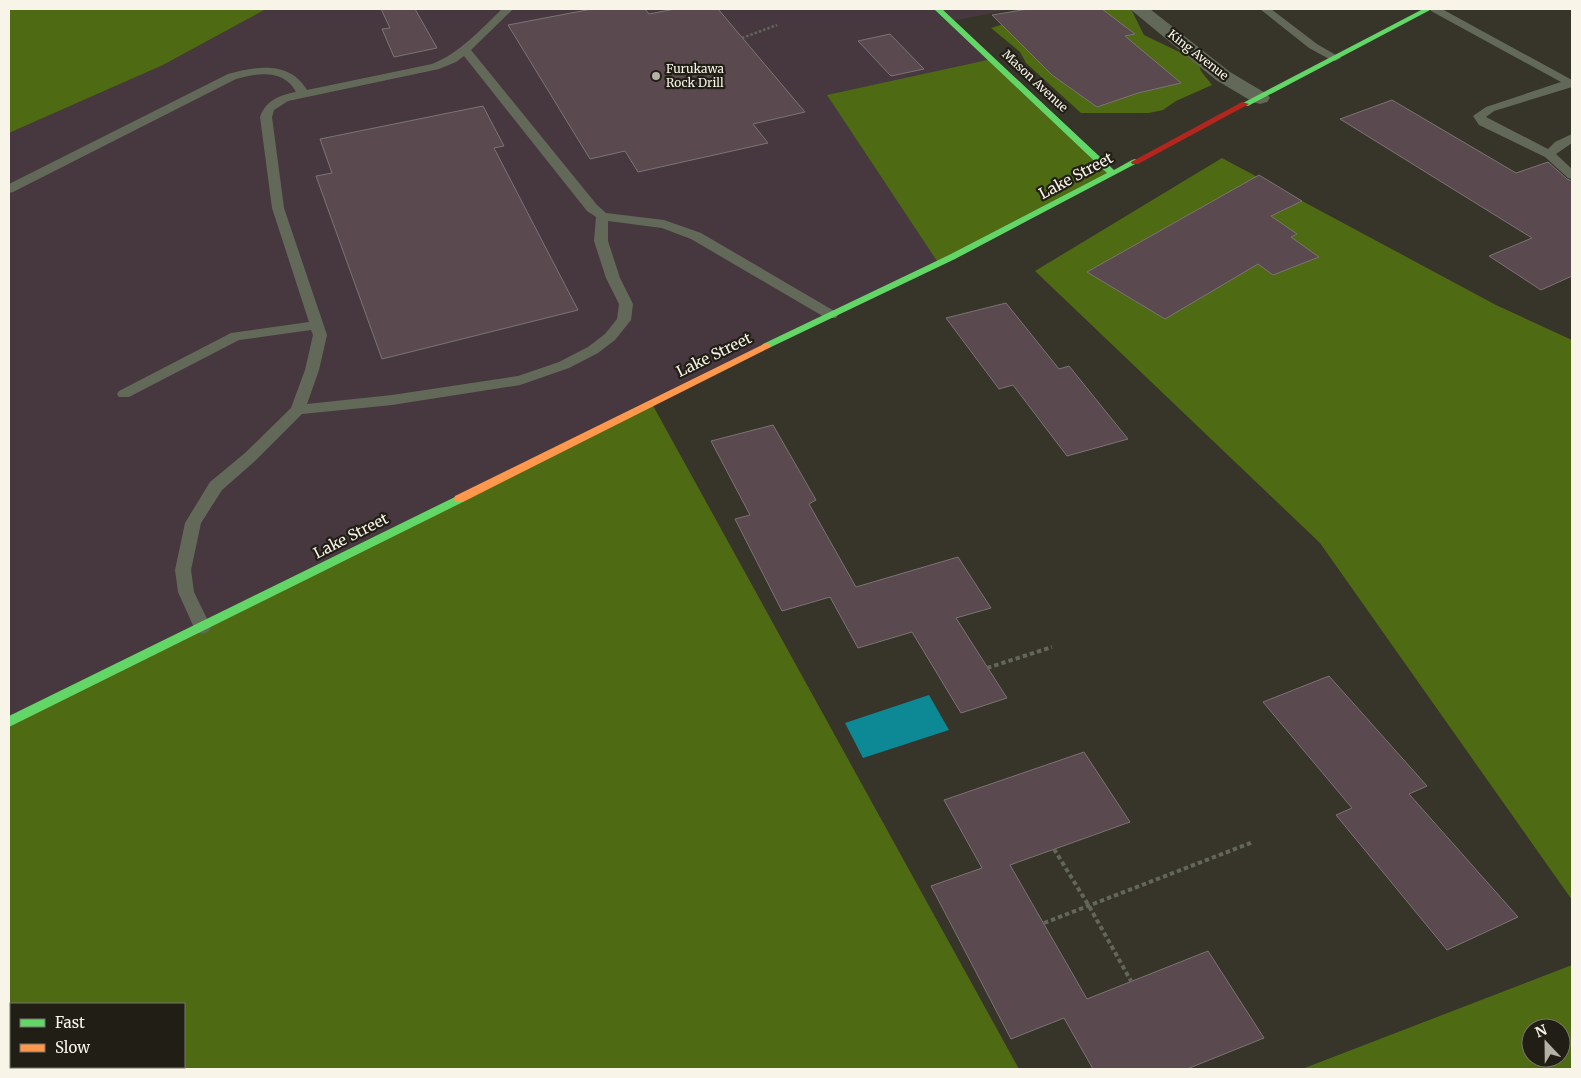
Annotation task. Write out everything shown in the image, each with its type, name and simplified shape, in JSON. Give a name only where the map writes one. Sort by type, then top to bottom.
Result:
[{"type":"street","name":"Mason Avenue","points":[[938,9],[1112,173]]},
{"type":"street","name":"King Avenue","points":[[1139,9],[1223,76],[1260,98]]},
{"type":"street","name":"Lake Street","points":[[9,722],[650,402],[991,238],[1428,9]]},
{"type":"lane","points":[[202,627],[186,592],[183,570],[193,523],[216,486],[250,457],[298,410],[320,334],[278,208],[266,117],[269,108],[284,98],[435,67],[452,60],[508,9]]},
{"type":"lane","points":[[1265,9],[1313,46],[1335,58]]},
{"type":"lane","points":[[1435,9],[1571,84]]},
{"type":"lane","points":[[465,50],[592,208],[602,216],[664,224],[696,236],[831,315]]},
{"type":"lane","points":[[9,189],[184,102],[214,83],[230,77],[258,70],[285,74],[299,84],[303,94]]},
{"type":"lane","points":[[1571,84],[1490,108],[1479,116],[1483,122],[1548,154],[1572,175]]},
{"type":"lane","points":[[1548,154],[1572,138]]},
{"type":"lane","points":[[298,410],[392,400],[520,380],[564,365],[593,350],[610,336],[624,320],[626,304],[613,278],[601,241],[602,216]]},
{"type":"lane","points":[[124,394],[236,336],[316,325]]},
{"type":"path","points":[[742,38],[777,25]]},
{"type":"path","points":[[988,668],[1052,647]]},
{"type":"path","points":[[1044,923],[1252,842]]},
{"type":"path","points":[[1054,849],[1089,906],[1131,982]]},
{"type":"shaded area","points":[[266,9],[1013,9],[952,21],[1112,173],[9,722],[9,133],[163,65]]},
{"type":"green space","points":[[9,9],[266,9],[163,65],[9,133]]},
{"type":"green space","points":[[1052,9],[1131,9],[1144,35],[1198,61],[1201,71],[1212,85],[1176,101],[1163,110],[1149,113],[1081,113],[1026,63],[1020,52],[991,28]]},
{"type":"green space","points":[[992,59],[1112,173],[939,264],[827,95]]},
{"type":"green space","points":[[1222,158],[1496,305],[1572,340],[1572,900],[1320,543],[1035,271]]},
{"type":"green space","points":[[651,402],[1019,1069],[9,1069],[9,721]]},
{"type":"green space","points":[[1572,965],[1572,1069],[1302,1069]]},
{"type":"water","points":[[929,695],[949,730],[863,758],[845,723]]},
{"type":"building","points":[[381,9],[415,9],[437,48],[394,57],[382,29],[390,28]]},
{"type":"building","name":"Furukawa Rock Drill","points":[[592,9],[645,9],[649,14],[675,9],[718,9],[805,112],[753,124],[768,143],[638,172],[625,151],[590,159],[508,25]]},
{"type":"building","points":[[1028,9],[1102,9],[1135,34],[1125,36],[1181,83],[1138,93],[1097,107],[1052,75],[992,15]]},
{"type":"building","points":[[890,34],[924,69],[891,76],[858,41]]},
{"type":"building","points":[[1392,100],[1516,173],[1548,162],[1567,179],[1572,181],[1572,276],[1541,290],[1489,256],[1532,238],[1340,119]]},
{"type":"building","points":[[483,106],[504,146],[494,148],[578,310],[382,359],[316,176],[332,173],[320,139]]},
{"type":"building","points":[[1259,175],[1302,201],[1271,216],[1297,234],[1291,237],[1319,257],[1273,275],[1258,264],[1165,319],[1087,272]]},
{"type":"building","points":[[1006,303],[1059,369],[1069,366],[1128,439],[1067,456],[1013,385],[999,389],[946,318]]},
{"type":"building","points":[[773,425],[816,500],[809,504],[856,587],[958,557],[991,608],[956,618],[1007,698],[961,713],[912,632],[858,648],[830,597],[782,611],[735,519],[750,515],[711,441]]},
{"type":"building","points":[[1329,676],[1427,786],[1409,794],[1518,917],[1447,950],[1336,815],[1352,808],[1263,702]]},
{"type":"building","points":[[1084,752],[1130,822],[1010,865],[1087,999],[1208,951],[1264,1038],[1187,1069],[1093,1069],[1064,1018],[1011,1039],[931,886],[982,868],[944,800]]},
{"type":"traffic: fast","points":[[938,9],[1112,173]]},
{"type":"traffic: fast","points":[[1245,104],[1428,9]]},
{"type":"traffic: fast","points":[[766,346],[952,257],[1135,162]]},
{"type":"traffic: fast","points":[[9,722],[459,499]]},
{"type":"traffic: slow","points":[[459,499],[766,346]]},
{"type":"traffic: jam","points":[[1135,162],[1245,104]]},
{"type":"place","name":"Furukawa Rock Drill","points":[[656,76]]}]
